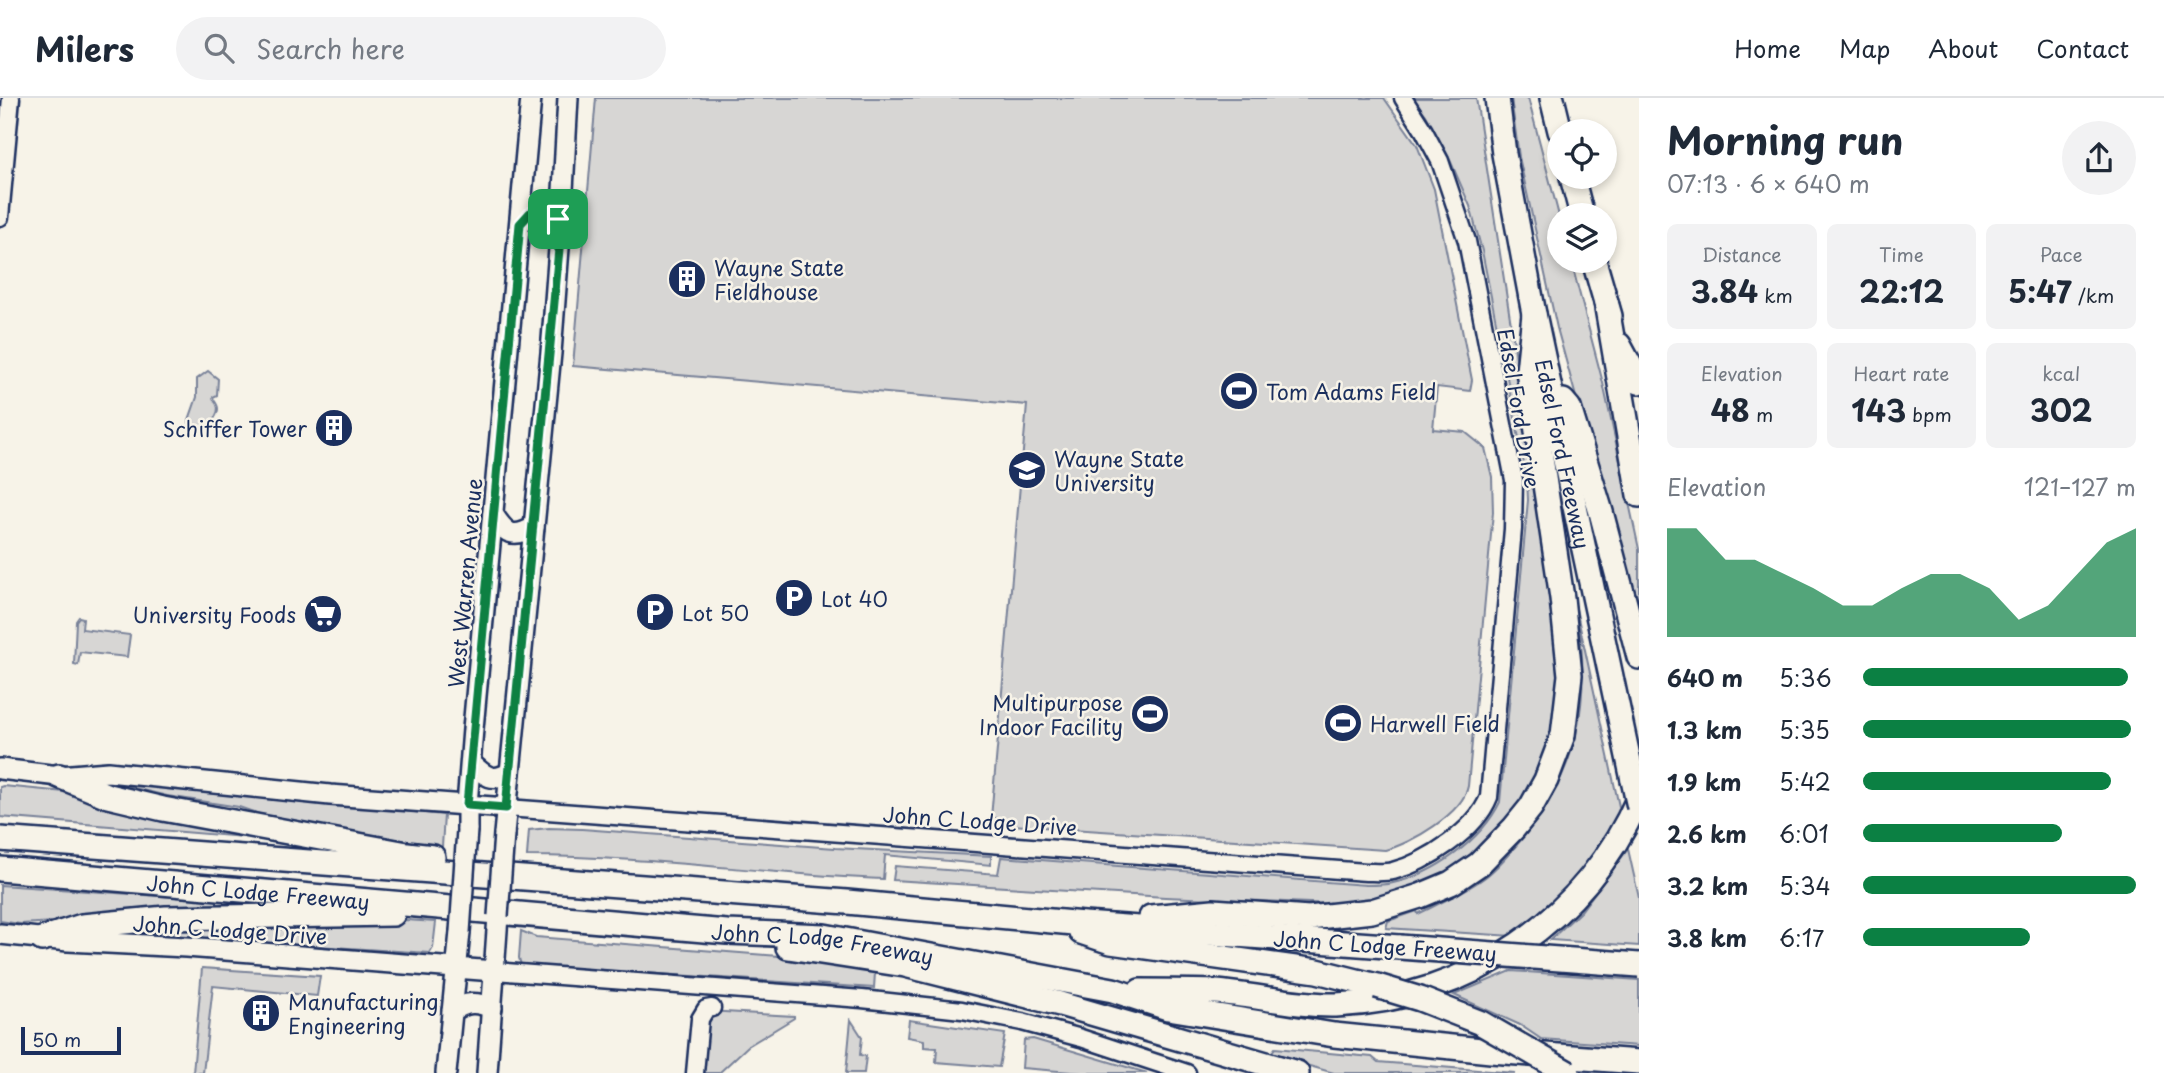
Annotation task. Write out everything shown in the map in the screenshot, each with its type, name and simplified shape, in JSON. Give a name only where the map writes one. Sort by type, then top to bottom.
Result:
[{"type":"highway","name":"Edsel Ford Freeway","points":[[1497,98],[1504,154],[1534,314],[1639,807]]},
{"type":"highway","points":[[1552,98],[1557,119]]},
{"type":"highway","points":[[1597,273],[1639,420]]},
{"type":"highway","points":[[1605,302],[1639,495]]},
{"type":"highway","points":[[1084,924],[1213,911],[1309,918],[1372,911],[1451,883],[1497,846],[1531,807],[1546,780],[1563,735],[1570,675],[1562,598],[1528,371],[1534,314]]},
{"type":"highway","points":[[1617,340],[1639,382]]},
{"type":"highway","points":[[1551,389],[1569,408],[1601,512],[1639,657]]},
{"type":"highway","points":[[49,775],[108,796],[152,806],[407,854],[767,884],[814,901]]},
{"type":"highway","points":[[1113,990],[1216,992],[1313,1005],[1336,1005],[1394,998],[1438,987],[1504,954],[1530,937],[1564,907],[1585,885],[1615,845],[1636,788]]},
{"type":"highway","name":"John C Lodge Freeway","points":[[0,839],[1639,965]]},
{"type":"highway","name":"John C Lodge Freeway","points":[[0,869],[727,932],[824,936],[1113,990],[1168,1008],[1334,1035],[1639,1062]]},
{"type":"highway","points":[[42,939],[82,926],[166,918],[426,913],[435,905]]},
{"type":"highway","points":[[1042,919],[1111,942],[1317,971],[1377,986],[1420,999],[1481,1023],[1568,1073]]},
{"type":"highway","points":[[727,932],[758,943],[905,965],[1060,1004],[1297,1073]]},
{"type":"main road","name":"West Warren Avenue","points":[[446,1073],[460,932],[467,805],[531,98]]},
{"type":"main road","points":[[487,1073],[506,808],[562,218],[568,98]]},
{"type":"main road","points":[[562,218],[567,198],[579,98]]},
{"type":"main road","points":[[520,224],[530,213],[543,209],[562,218]]},
{"type":"main road","points":[[493,514],[509,533],[521,534],[534,527]]},
{"type":"main road","points":[[471,763],[488,778],[493,779],[510,772]]},
{"type":"main road","points":[[0,769],[49,775]]},
{"type":"main road","name":"John C Lodge Drive","points":[[49,775],[108,772],[506,808]]},
{"type":"main road","points":[[0,779],[49,775]]},
{"type":"main road","name":"John C Lodge Drive","points":[[0,934],[494,971]]},
{"type":"main road","points":[[452,1011],[472,1002],[492,1008]]},
{"type":"street","points":[[0,217],[10,98]]},
{"type":"street","name":"Edsel Ford Drive","points":[[1403,98],[1440,162],[1467,241],[1514,480],[1513,529],[1491,788],[1486,805],[1475,820]]},
{"type":"street","name":"John C Lodge Drive","points":[[506,808],[1366,872],[1390,872],[1414,863],[1457,836],[1475,820]]},
{"type":"street","points":[[494,971],[862,999],[962,1010],[1081,1038],[1187,1073]]},
{"type":"street","points":[[695,1073],[700,1019],[706,1009],[712,1008]]},
{"type":"shaded area","name":"Wayne State University","points":[[596,98],[1384,98],[1417,145],[1434,189],[1472,380],[1470,391],[1437,387],[1433,429],[1465,432],[1485,448],[1492,477],[1493,512],[1468,786],[1457,807],[1421,834],[1385,850],[996,824],[996,818],[991,818],[1027,405],[573,366]]},
{"type":"shaded area","points":[[1413,98],[1476,98],[1526,422],[1560,673],[1556,715],[1549,743],[1524,796],[1507,820],[1487,841],[1466,860],[1442,875],[1403,891],[1348,903],[1165,897],[893,880],[895,866],[998,874],[1001,857],[1366,885],[1387,884],[1409,878],[1440,863],[1469,842],[1492,816],[1500,802],[1528,500],[1527,479],[1482,251],[1470,206],[1450,160],[1426,115]]},
{"type":"shaded area","points":[[1511,98],[1528,98],[1547,170],[1547,189],[1552,189],[1556,203],[1547,203],[1547,273],[1574,273],[1603,383],[1639,549],[1639,626],[1557,328],[1519,157]]},
{"type":"shaded area","points":[[208,371],[218,379],[217,395],[213,397],[218,410],[210,427],[202,432],[189,423],[189,420],[197,397],[197,379]]},
{"type":"shaded area","points":[[1575,604],[1620,811],[1594,857],[1569,888],[1513,936],[1386,928],[1388,921],[1417,911],[1418,914],[1484,878],[1508,855],[1541,813],[1569,757],[1582,699],[1583,669]]},
{"type":"shaded area","points":[[79,617],[83,618],[82,629],[130,635],[127,657],[80,652],[78,665],[74,664],[76,621]]},
{"type":"shaded area","points":[[105,781],[444,815],[442,847],[268,817],[239,807],[167,796]]},
{"type":"shaded area","points":[[0,787],[75,793],[245,832],[244,837],[0,817]]},
{"type":"shaded area","points":[[549,828],[991,856],[991,865],[885,855],[883,879],[616,859],[527,856],[529,830]]},
{"type":"shaded area","points":[[1628,849],[1639,898],[1639,946],[1550,940],[1581,911]]},
{"type":"shaded area","points":[[0,885],[247,902],[247,911],[20,924],[0,921]]},
{"type":"shaded area","points":[[406,920],[436,922],[430,953],[100,933],[262,924],[262,929],[280,925]]},
{"type":"shaded area","points":[[521,931],[536,937],[779,956],[869,970],[875,973],[874,988],[521,965]]},
{"type":"shaded area","points":[[202,968],[320,976],[317,996],[213,986],[203,1073],[193,1073]]},
{"type":"shaded area","points":[[1511,971],[1639,980],[1639,1046],[1541,1039],[1520,1025],[1454,995]]},
{"type":"shaded area","points":[[707,1011],[794,1018],[748,1046],[719,1073],[697,1073]]},
{"type":"shaded area","points":[[851,1020],[862,1037],[860,1055],[866,1056],[864,1073],[846,1073]]},
{"type":"shaded area","points":[[909,1020],[1005,1034],[999,1067],[936,1062],[937,1048],[924,1047],[924,1040],[907,1037]]},
{"type":"shaded area","points":[[1033,1039],[1147,1073],[1083,1073],[1022,1068],[1024,1040]]},
{"type":"shaded area","points":[[1275,1048],[1372,1057],[1378,1062],[1515,1073],[1334,1073],[1274,1056],[1272,1052]]},
{"type":"place","name":"Wayne State Fieldhouse","points":[[687,279]]},
{"type":"place","name":"Tom Adams Field","points":[[1239,391]]},
{"type":"place","name":"Schiffer Tower","points":[[334,428]]},
{"type":"place","name":"Wayne State University","points":[[1027,470]]},
{"type":"place","name":"Lot 40","points":[[794,598]]},
{"type":"place","name":"Lot 50","points":[[655,612]]},
{"type":"place","name":"University Foods","points":[[323,614]]},
{"type":"place","name":"Multipurpose Indoor Facility","points":[[1150,714]]},
{"type":"place","name":"Harwell Field","points":[[1343,723]]},
{"type":"place","name":"Manufacturing Engineering","points":[[261,1013]]},
{"type":"route","points":[[543,209],[550,211],[558,219],[561,228],[551,353],[506,808],[467,805],[520,224],[525,216],[543,209]]}]
